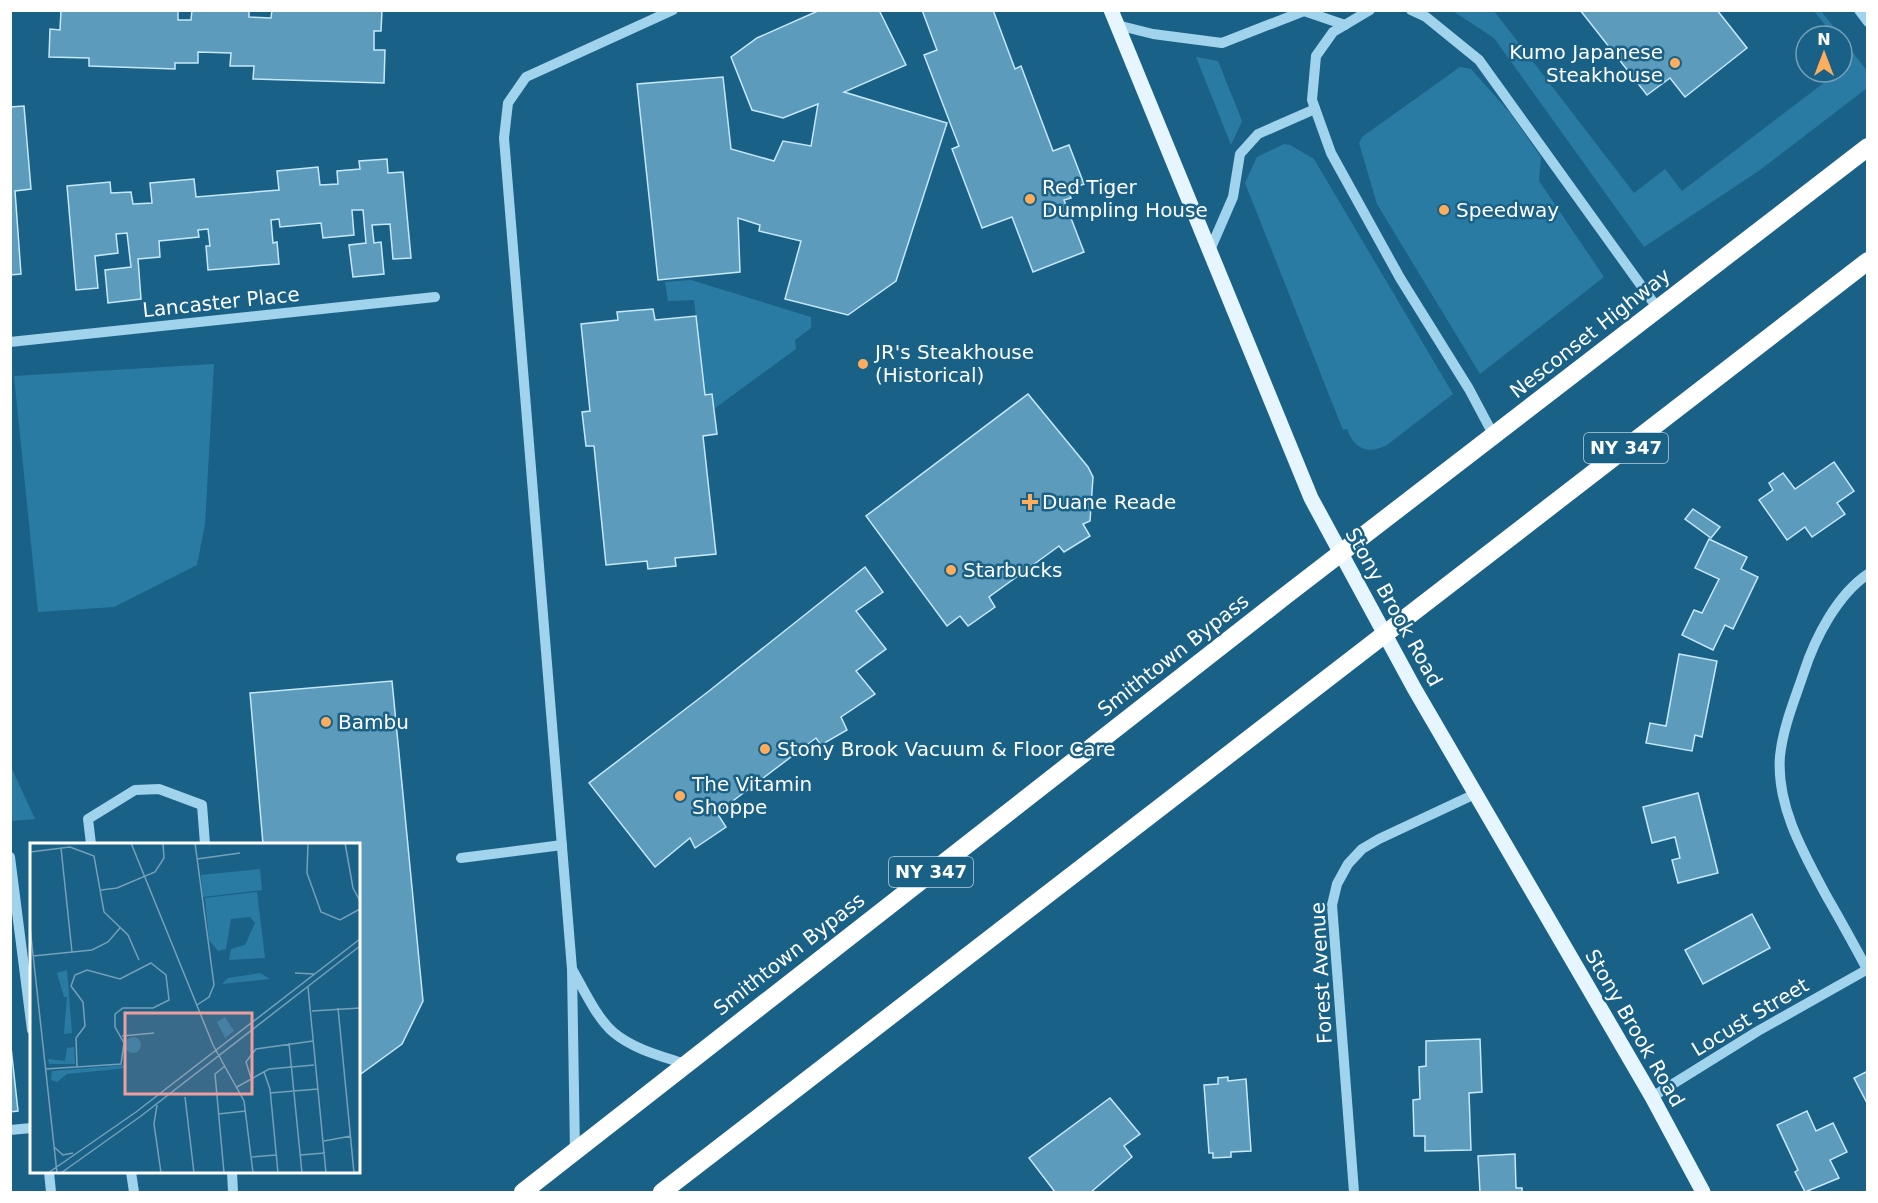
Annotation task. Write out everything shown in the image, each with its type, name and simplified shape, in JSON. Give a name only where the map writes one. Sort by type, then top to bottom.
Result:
[{"type":"highway","name":"Nesconset Highway","points":[[1341,554],[1868,147]]},
{"type":"highway","name":"NY 347","points":[[662,1192],[1868,261]]},
{"type":"highway","name":"Smithtown Bypass","points":[[523,1192],[1341,554]]},
{"type":"main road","name":"Stony Brook Road","points":[[1114,18],[1303,482],[1384,634],[1652,1097],[1703,1192]]},
{"type":"street","points":[[575,1152],[573,969],[504,138],[508,103],[526,77],[673,10]]},
{"type":"street","points":[[1370,10],[1333,32],[1316,56],[1312,100],[1331,153],[1400,278],[1494,436]]},
{"type":"street","points":[[1411,10],[1427,14],[1479,60],[1658,309]]},
{"type":"street","points":[[1859,10],[1868,22]]},
{"type":"street","points":[[1114,18],[1153,34],[1222,43],[1304,11],[1346,25]]},
{"type":"street","points":[[1210,250],[1233,197],[1240,154],[1258,134],[1315,108]]},
{"type":"street","name":"Lancaster Place","points":[[10,342],[435,297]]},
{"type":"street","points":[[1867,969],[1802,850],[1783,798],[1780,757],[1783,736],[1808,658],[1846,592],[1868,574]]},
{"type":"street","points":[[91,843],[88,819],[135,790],[159,789],[202,805],[205,843]]},
{"type":"street","name":"Forest Avenue","points":[[1354,1192],[1332,905],[1337,884],[1348,864],[1362,849],[1475,794]]},
{"type":"street","points":[[461,858],[562,845]]},
{"type":"street","points":[[10,856],[30,1014]]},
{"type":"street","points":[[573,969],[596,1011],[612,1032],[643,1050],[685,1064]]},
{"type":"street","name":"Locust Street","points":[[1652,1097],[1758,1031],[1867,969]]},
{"type":"street","points":[[10,1130],[30,1128]]},
{"type":"street","points":[[49,1173],[51,1192]]},
{"type":"street","points":[[131,1173],[134,1192]]},
{"type":"street","points":[[232,1173],[234,1192]]},
{"type":"shaded area","points":[[1453,11],[1494,11],[1634,193],[1665,169],[1682,191],[1822,84],[1854,84],[1854,54],[1867,71],[1867,88],[1760,170],[1644,247],[1494,38]]},
{"type":"shaded area","points":[[1814,11],[1821,11],[1831,24],[1824,24]]},
{"type":"shaded area","points":[[1196,57],[1218,61],[1242,121],[1231,145]]},
{"type":"shaded area","points":[[1460,67],[1471,69],[1511,114],[1541,157],[1539,181],[1604,277],[1480,374],[1377,204],[1359,143],[1362,137]]},
{"type":"shaded area","points":[[1284,144],[1314,159],[1453,394],[1387,445],[1374,450],[1362,448],[1350,436],[1347,429],[1343,430],[1245,183],[1257,157]]},
{"type":"shaded area","points":[[691,280],[811,317],[811,328],[795,340],[796,349],[707,414],[694,300],[668,301],[665,282]]},
{"type":"shaded area","points":[[214,364],[205,524],[197,565],[114,607],[38,612],[14,376]]},
{"type":"shaded area","points":[[11,767],[35,819],[11,821]]},
{"type":"building","points":[[61,10],[178,10],[178,20],[191,20],[192,10],[249,10],[249,17],[271,18],[272,10],[382,10],[381,31],[374,31],[374,50],[385,50],[384,83],[253,79],[254,66],[230,66],[231,53],[198,52],[198,63],[175,63],[175,69],[89,66],[89,58],[49,57],[50,29],[60,30]]},
{"type":"building","points":[[820,10],[879,10],[906,65],[844,92],[947,123],[896,281],[848,315],[785,299],[801,241],[759,231],[760,225],[738,218],[740,272],[658,280],[637,84],[723,77],[731,149],[774,161],[783,141],[811,146],[818,104],[783,118],[752,110],[731,57],[757,38]]},
{"type":"building","points":[[922,10],[993,10],[1015,69],[1021,66],[1053,151],[1069,145],[1084,184],[1068,190],[1071,198],[1064,200],[1084,252],[1033,272],[1012,217],[982,228],[952,149],[959,146],[924,55],[937,50]]},
{"type":"building","name":"Kumo Japanese Steakhouse","points":[[1580,10],[1717,10],[1747,48],[1685,97],[1670,78],[1647,95]]},
{"type":"building","points":[[24,106],[31,189],[15,191],[21,274],[10,275],[10,107]]},
{"type":"building","points":[[387,159],[388,173],[403,172],[411,258],[393,259],[390,224],[372,225],[374,243],[381,242],[384,274],[353,277],[349,245],[366,243],[363,210],[352,210],[354,235],[323,238],[321,223],[280,227],[279,219],[271,220],[273,243],[277,242],[279,264],[208,270],[206,246],[210,246],[208,229],[198,230],[199,237],[159,241],[160,257],[138,259],[141,299],[108,303],[105,270],[131,267],[127,233],[116,234],[118,253],[95,256],[98,288],[76,290],[67,186],[110,182],[111,193],[131,192],[133,204],[152,203],[150,183],[194,179],[196,197],[279,190],[277,171],[318,167],[320,185],[338,184],[337,171],[360,169],[359,161]]},
{"type":"building","points":[[653,309],[655,320],[696,316],[705,395],[712,394],[717,434],[703,436],[716,554],[675,558],[676,566],[648,569],[647,561],[606,565],[594,446],[586,446],[582,412],[590,411],[581,324],[618,320],[617,312]]},
{"type":"building","points":[[1028,394],[1088,467],[1093,477],[1090,521],[1083,524],[1090,536],[1064,552],[1059,546],[989,597],[995,607],[968,626],[960,616],[947,626],[866,516]]},
{"type":"building","points":[[1834,462],[1854,491],[1837,503],[1845,514],[1812,537],[1805,527],[1787,540],[1759,500],[1773,490],[1769,483],[1783,473],[1795,489]]},
{"type":"building","points":[[1693,509],[1720,527],[1711,538],[1685,519]]},
{"type":"building","points":[[1709,539],[1747,557],[1741,569],[1758,577],[1733,629],[1725,625],[1713,650],[1682,635],[1694,610],[1702,613],[1719,579],[1695,568]]},
{"type":"building","points":[[865,567],[883,592],[856,611],[886,649],[856,671],[875,694],[841,717],[847,730],[821,745],[816,738],[717,813],[726,827],[695,848],[690,838],[655,867],[589,783]]},
{"type":"building","points":[[1679,654],[1717,661],[1702,737],[1695,735],[1692,751],[1646,743],[1650,723],[1666,726]]},
{"type":"building","points":[[392,681],[423,1001],[402,1044],[360,1075],[360,843],[263,843],[250,693]]},
{"type":"building","points":[[1698,793],[1718,873],[1678,883],[1672,860],[1680,858],[1675,837],[1652,843],[1643,807]]},
{"type":"building","points":[[1752,914],[1770,948],[1703,984],[1685,950]]},
{"type":"building","points":[[10,1038],[18,1111],[10,1112]]},
{"type":"building","points":[[1480,1039],[1482,1092],[1469,1093],[1471,1150],[1425,1151],[1425,1136],[1414,1136],[1413,1100],[1420,1099],[1419,1067],[1426,1066],[1426,1041]]},
{"type":"building","points":[[1868,1071],[1868,1105],[1854,1078]]},
{"type":"building","points":[[1228,1077],[1228,1081],[1246,1079],[1251,1151],[1231,1152],[1231,1157],[1213,1158],[1213,1153],[1209,1153],[1204,1085],[1218,1084],[1218,1078]]},
{"type":"building","points":[[1110,1098],[1140,1134],[1124,1146],[1132,1157],[1091,1192],[1055,1192],[1029,1158]]},
{"type":"building","points":[[1807,1111],[1816,1131],[1833,1123],[1847,1152],[1830,1160],[1839,1178],[1805,1192],[1795,1172],[1798,1170],[1777,1125]]},
{"type":"building","points":[[1515,1154],[1516,1188],[1522,1188],[1522,1192],[1480,1192],[1478,1156]]},
{"type":"place","name":"Kumo Japanese Steakhouse","points":[[1675,63]]},
{"type":"place","name":"Red Tiger Dumpling House","points":[[1030,199]]},
{"type":"place","name":"Speedway","points":[[1444,210]]},
{"type":"place","name":"JR's Steakhouse (Historical)","points":[[863,364]]},
{"type":"place","name":"Duane Reade","points":[[1030,502]]},
{"type":"place","name":"Starbucks","points":[[951,570]]},
{"type":"place","name":"Bambu","points":[[326,722]]},
{"type":"place","name":"Stony Brook Vacuum & Floor Care","points":[[765,749]]},
{"type":"place","name":"The Vitamin Shoppe","points":[[680,796]]}]
